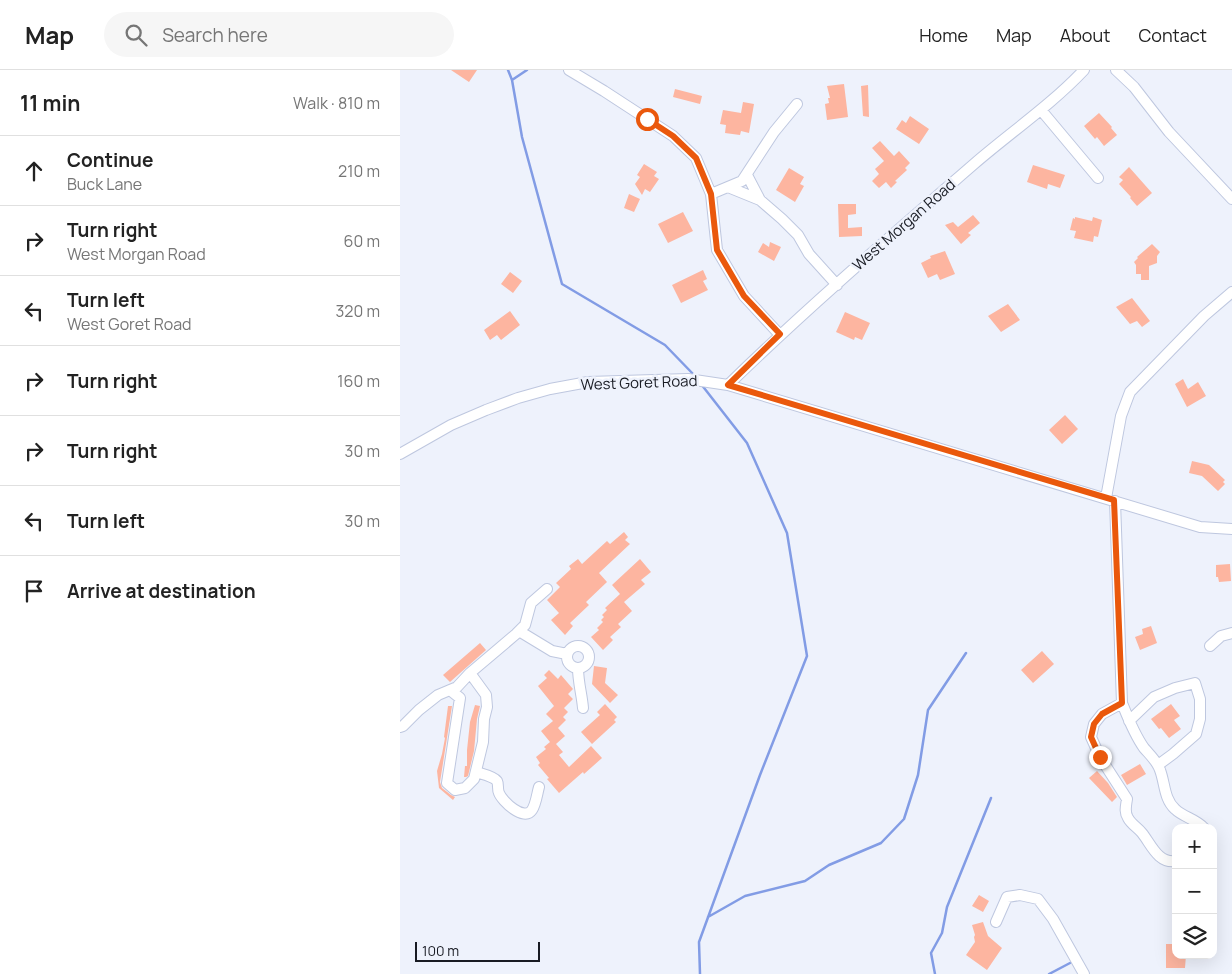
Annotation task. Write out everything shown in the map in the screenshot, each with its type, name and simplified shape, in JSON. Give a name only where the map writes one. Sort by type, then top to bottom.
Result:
[{"type":"street","points":[[570,70],[673,136],[696,158],[711,194],[717,250],[744,296],[780,334]]},
{"type":"street","name":"West Morgan Road","points":[[728,385],[780,334],[976,162],[1041,110],[1084,70]]},
{"type":"street","points":[[1116,70],[1134,87],[1169,132],[1232,199]]},
{"type":"street","points":[[711,194],[742,181],[774,132],[797,104]]},
{"type":"street","points":[[1041,110],[1098,178]]},
{"type":"street","points":[[747,175],[760,200]]},
{"type":"street","points":[[728,187],[760,200],[782,219],[798,235],[809,254],[837,284]]},
{"type":"street","points":[[1201,824],[1175,809],[1168,800],[1158,765],[1144,747],[1129,721],[1122,703],[1110,499],[1122,416],[1130,392],[1204,316],[1232,292]]},
{"type":"street","name":"West Goret Road","points":[[400,454],[452,425],[486,410],[550,389],[588,382],[688,378],[728,385],[1200,527],[1232,528]]},
{"type":"street","points":[[400,727],[438,696],[457,687],[470,673],[519,631],[525,625],[531,603],[548,588]]},
{"type":"street","points":[[519,631],[552,650],[567,654]]},
{"type":"street","points":[[1210,646],[1221,636],[1232,633]]},
{"type":"street","points":[[575,647],[582,647],[587,652],[588,659],[587,663],[578,668],[569,664],[567,654],[575,647]]},
{"type":"street","points":[[578,668],[578,681],[583,708]]},
{"type":"street","points":[[450,690],[460,698],[447,783],[455,790],[465,788],[474,779],[483,742],[484,719],[487,707],[486,695],[470,673]]},
{"type":"street","points":[[1129,721],[1154,697],[1176,688],[1196,683],[1200,699],[1200,718],[1196,734],[1158,765]]},
{"type":"street","points":[[1122,703],[1102,714],[1094,724],[1091,737],[1100,757],[1127,799],[1125,810],[1128,819],[1141,832],[1155,853],[1163,859],[1172,862]]},
{"type":"street","points":[[476,772],[495,779],[499,794],[514,810],[523,814],[527,814],[532,810],[539,788]]},
{"type":"street","points":[[996,922],[1007,897],[1020,895],[1038,899],[1053,919],[1084,974]]},
{"type":"building","points":[[451,70],[477,70],[469,82]]},
{"type":"building","points":[[844,84],[848,117],[827,120],[825,104],[829,103],[828,98],[830,98],[827,86]]},
{"type":"building","points":[[868,85],[869,117],[863,116],[861,86]]},
{"type":"building","points":[[675,89],[702,96],[700,104],[673,97]]},
{"type":"building","points":[[743,102],[754,104],[749,133],[741,131],[740,135],[725,133],[726,125],[720,124],[723,110],[741,113]]},
{"type":"building","points":[[1099,113],[1117,135],[1104,146],[1084,126]]},
{"type":"building","points":[[910,116],[929,129],[919,144],[896,129],[902,120],[906,123]]},
{"type":"building","points":[[880,141],[894,156],[899,151],[910,163],[905,168],[907,170],[895,181],[897,182],[891,188],[886,182],[879,188],[872,181],[879,174],[875,169],[884,161],[872,148]]},
{"type":"building","points":[[644,164],[657,172],[654,176],[659,179],[650,192],[645,189],[642,195],[635,184],[640,177],[637,175]]},
{"type":"building","points":[[1033,165],[1065,175],[1060,188],[1048,184],[1047,189],[1027,182]]},
{"type":"building","points":[[1129,167],[1152,193],[1137,206],[1119,184],[1123,180],[1119,177]]},
{"type":"building","points":[[789,168],[804,177],[800,184],[804,186],[795,202],[776,190]]},
{"type":"building","points":[[629,194],[640,199],[634,212],[624,208]]},
{"type":"building","points":[[838,204],[856,204],[856,214],[848,215],[848,228],[862,227],[862,236],[839,237]]},
{"type":"building","points":[[683,212],[693,231],[668,243],[658,224]]},
{"type":"building","points":[[973,215],[980,223],[968,233],[971,235],[961,244],[945,225],[953,222],[958,227]]},
{"type":"building","points":[[1075,217],[1092,221],[1093,217],[1102,220],[1098,237],[1094,236],[1093,242],[1074,238],[1076,231],[1070,230],[1073,218],[1075,219]]},
{"type":"building","points":[[770,242],[781,247],[774,261],[758,252],[763,243],[769,247]]},
{"type":"building","points":[[1152,244],[1160,252],[1157,256],[1157,263],[1149,266],[1149,280],[1141,280],[1141,274],[1136,274],[1134,262]]},
{"type":"building","points":[[945,251],[955,274],[940,280],[937,274],[928,278],[921,263],[931,258],[930,256]]},
{"type":"building","points":[[703,270],[707,279],[703,281],[708,290],[681,303],[672,285]]},
{"type":"building","points":[[510,272],[522,281],[513,293],[501,284]]},
{"type":"building","points":[[1132,298],[1150,321],[1142,327],[1137,321],[1130,324],[1116,307]]},
{"type":"building","points":[[1008,304],[1020,320],[1001,332],[988,316]]},
{"type":"building","points":[[510,311],[520,325],[501,340],[497,335],[490,340],[484,330]]},
{"type":"building","points":[[845,312],[870,323],[862,340],[855,337],[854,340],[836,332]]},
{"type":"building","points":[[1183,379],[1188,389],[1198,382],[1206,396],[1187,407],[1175,384]]},
{"type":"building","points":[[1065,415],[1078,429],[1062,444],[1049,430]]},
{"type":"building","points":[[1192,461],[1209,465],[1225,480],[1223,482],[1225,484],[1218,491],[1202,476],[1189,473]]},
{"type":"building","points":[[624,532],[628,537],[625,540],[630,544],[599,573],[607,582],[586,602],[589,605],[570,623],[573,626],[565,635],[551,620],[559,613],[547,600],[560,587],[556,583],[571,569],[569,566],[578,559],[582,564],[607,541],[610,544]]},
{"type":"building","points":[[640,559],[651,572],[641,580],[645,584],[624,602],[632,611],[618,624],[621,627],[610,637],[613,640],[603,650],[591,637],[599,630],[597,628],[603,622],[601,620],[604,617],[602,615],[607,610],[605,608],[620,594],[612,585]]},
{"type":"building","points":[[1230,564],[1231,581],[1219,582],[1218,577],[1216,577],[1216,565]]},
{"type":"building","points":[[1151,626],[1157,643],[1140,650],[1135,637],[1143,634],[1142,629]]},
{"type":"building","points":[[480,643],[486,650],[450,682],[443,675]]},
{"type":"building","points":[[1042,651],[1054,664],[1033,683],[1021,670]]},
{"type":"building","points":[[594,666],[607,668],[605,683],[618,695],[610,703],[592,684]]},
{"type":"building","points":[[549,670],[558,679],[561,675],[573,689],[568,694],[573,699],[564,708],[568,712],[563,717],[566,720],[558,728],[565,736],[556,744],[563,752],[559,755],[569,767],[591,746],[602,758],[559,793],[538,765],[540,763],[536,757],[546,749],[544,747],[550,742],[541,731],[553,721],[546,714],[554,706],[538,686],[547,678],[544,675]]},
{"type":"building","points":[[605,704],[617,717],[614,720],[616,722],[592,744],[581,732],[600,715],[597,712]]},
{"type":"building","points":[[1171,704],[1180,716],[1174,720],[1181,729],[1169,738],[1151,719]]},
{"type":"building","points":[[475,705],[480,706],[474,751],[468,776],[464,777],[465,766],[467,766],[470,722]]},
{"type":"building","points":[[448,706],[452,706],[440,782],[442,788],[455,797],[453,800],[439,788],[437,771],[445,738]]},
{"type":"building","points":[[1140,764],[1146,774],[1127,785],[1121,775]]},
{"type":"building","points":[[1097,771],[1117,797],[1112,802],[1089,778]]},
{"type":"building","points":[[979,895],[989,901],[983,912],[972,906]]},
{"type":"building","points":[[983,922],[988,936],[1002,948],[987,970],[966,955],[975,942],[972,925]]},
{"type":"building","points":[[1166,944],[1172,944],[1172,959],[1186,959],[1185,968],[1166,968]]},
{"type":"waterway","points":[[508,70],[512,80]]},
{"type":"waterway","points":[[527,70],[512,80],[522,137],[562,284],[665,345],[695,376]]},
{"type":"waterway","points":[[700,974],[699,942],[760,775],[807,656],[787,533],[747,443],[701,384]]},
{"type":"waterway","points":[[708,917],[745,896],[805,881],[829,865],[881,843],[904,819],[918,775],[928,710],[966,653]]},
{"type":"waterway","points":[[935,974],[931,953],[942,933],[947,907],[991,798]]},
{"type":"waterway","points":[[1049,974],[1070,963]]},
{"type":"route","points":[[647,119],[673,136],[696,158],[711,194],[717,250],[744,296],[780,334],[728,385],[1114,500],[1122,703],[1102,714],[1094,724],[1091,737],[1100,757]]}]
